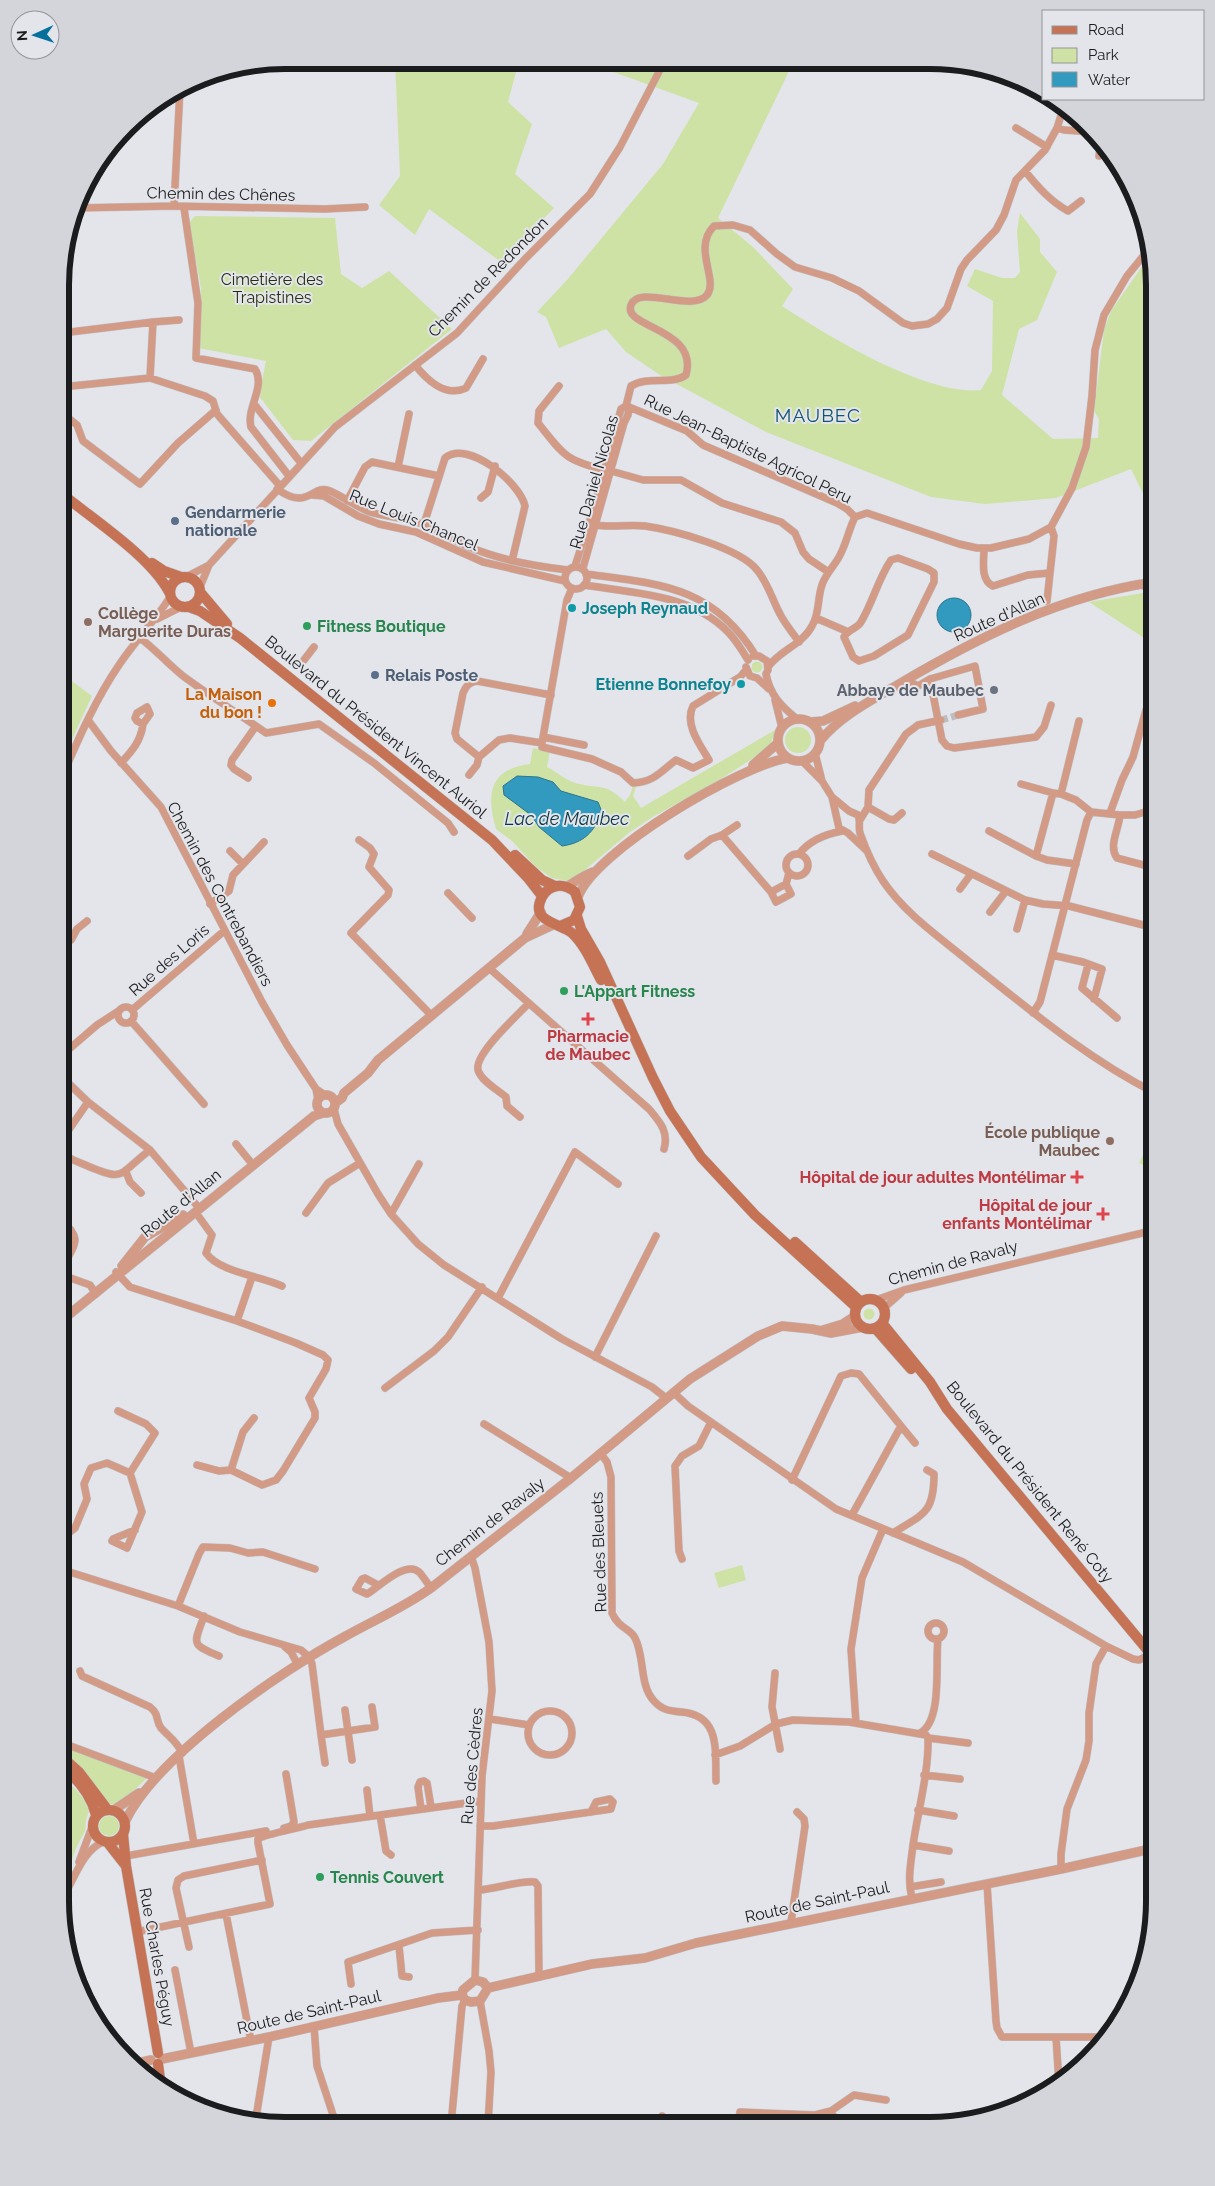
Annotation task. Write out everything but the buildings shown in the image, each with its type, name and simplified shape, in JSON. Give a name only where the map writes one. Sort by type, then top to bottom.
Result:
[{"type":"main road","points":[[69,500],[134,552],[156,574],[176,605],[185,607],[198,600],[200,590],[195,580],[164,570],[134,552]]},
{"type":"main road","points":[[170,594],[173,582],[184,577]]},
{"type":"main road","name":"Boulevard du Président Vincent Auriol","points":[[200,590],[240,638]]},
{"type":"main road","name":"Boulevard du Président Vincent Auriol","points":[[185,607],[200,611],[240,638],[492,840],[508,850],[542,880],[555,886]]},
{"type":"main road","name":"Boulevard du Président Vincent Auriol","points":[[492,840],[528,878],[542,896]]},
{"type":"main road","points":[[556,925],[570,923],[577,916],[580,907],[578,897],[566,887],[555,886],[545,892],[542,896],[541,912],[544,918],[556,925],[572,934],[584,950],[606,988],[614,996]]},
{"type":"main road","points":[[577,916],[581,930],[600,962],[653,1078],[685,1134],[701,1157],[755,1215],[858,1308],[858,1323],[863,1327],[878,1326],[885,1318],[880,1304],[870,1299],[858,1308]]},
{"type":"main road","name":"Boulevard du Président René Coty","points":[[878,1326],[1146,1649]]},
{"type":"main road","points":[[69,1763],[111,1810],[119,1813],[125,1822],[123,1834],[118,1840],[106,1842],[95,1836],[92,1827],[96,1815],[90,1796],[69,1773]]},
{"type":"main road","points":[[96,1815],[111,1810]]},
{"type":"main road","name":"Rue Charles Péguy","points":[[123,1834],[160,2077]]},
{"type":"main road","name":"Rue Charles Péguy","points":[[106,1842],[126,1861]]},
{"type":"street","name":"Chemin de Redondon","points":[[200,590],[209,565],[335,427],[457,333],[525,259],[590,194],[620,147],[660,69]]},
{"type":"street","points":[[174,206],[180,96]]},
{"type":"street","name":"Rue Jean-Baptiste Agricol Peru","points":[[1051,527],[1029,539],[984,548],[958,544],[867,513],[855,517],[837,503],[703,445],[686,430],[627,406],[630,386],[637,382],[656,379],[672,380],[686,375],[688,368],[678,343],[664,331],[633,317],[630,312],[631,304],[636,298],[698,300],[706,296],[710,287],[705,246],[707,236],[714,226],[733,226],[750,230],[777,254],[795,266],[859,291],[903,323],[920,326],[937,319],[947,308],[961,269],[996,230],[1004,215],[1016,180],[1047,147],[1057,128],[1062,113]]},
{"type":"street","points":[[1016,128],[1047,147]]},
{"type":"street","points":[[1057,128],[1082,131]]},
{"type":"street","points":[[1099,156],[1100,150]]},
{"type":"street","points":[[1025,170],[1046,195],[1068,211],[1081,201]]},
{"type":"street","name":"Chemin des Chênes","points":[[83,208],[174,206],[184,208],[325,209],[365,207]]},
{"type":"street","points":[[184,208],[198,297],[196,358],[255,369],[258,381],[250,420],[251,427],[289,476]]},
{"type":"street","points":[[1047,600],[1054,536],[1051,527],[1072,488],[1086,447],[1095,350],[1104,315],[1127,276],[1144,255]]},
{"type":"street","points":[[69,332],[179,320]]},
{"type":"street","points":[[150,378],[153,322]]},
{"type":"street","points":[[415,364],[433,384],[445,390],[455,392],[466,388],[483,359]]},
{"type":"street","points":[[69,385],[150,378],[205,396],[213,402],[216,410],[279,487]]},
{"type":"street","points":[[559,386],[539,412],[538,423],[569,459],[579,464],[643,480],[681,480],[731,507],[781,522],[794,533],[802,552],[827,571]]},
{"type":"street","points":[[254,404],[302,463]]},
{"type":"street","name":"Rue Daniel Nicolas","points":[[584,571],[607,471],[627,406]]},
{"type":"street","points":[[69,419],[77,425],[83,441],[140,484],[178,443],[216,410]]},
{"type":"street","points":[[398,467],[409,414]]},
{"type":"street","points":[[424,524],[445,458],[453,454],[482,459],[494,466],[524,498],[525,506],[512,561]]},
{"type":"street","points":[[347,501],[365,467],[372,462],[439,476]]},
{"type":"street","points":[[481,498],[488,492],[494,466]]},
{"type":"street","points":[[584,571],[587,580],[579,589],[572,588],[565,581],[565,575],[571,568],[607,471]]},
{"type":"street","name":"Rue Louis Chancel","points":[[279,487],[296,499],[326,490],[370,512],[424,524],[468,546],[512,561],[571,568]]},
{"type":"street","name":"Rue Louis Chancel","points":[[312,494],[324,496],[358,516],[379,524],[416,532],[483,562],[565,581]]},
{"type":"street","points":[[748,660],[756,656],[765,658],[775,657],[806,636],[816,618],[820,588],[827,571],[841,554],[855,517]]},
{"type":"street","points":[[596,525],[606,528],[645,526],[696,538],[748,560],[764,579],[780,616],[799,642]]},
{"type":"street","points":[[984,548],[984,578],[994,586],[1028,574],[1049,573]]},
{"type":"street","points":[[816,618],[846,631],[860,624],[891,560],[898,558],[928,568],[934,573],[934,582],[908,636],[874,656],[859,661],[853,657],[846,644],[844,637],[846,631]]},
{"type":"street","name":"Chemin de Redondon","points":[[184,577],[209,565]]},
{"type":"street","points":[[571,568],[659,585],[689,594],[719,611],[745,638],[756,656]]},
{"type":"street","name":"Route d'Allan","points":[[820,741],[840,721],[865,704],[992,633],[1084,597],[1146,584]]},
{"type":"street","points":[[584,585],[654,596],[696,608],[726,630],[748,660],[751,674],[769,689],[775,700],[782,728]]},
{"type":"street","points":[[1138,585],[1146,587]]},
{"type":"street","points":[[542,742],[567,600],[572,588]]},
{"type":"street","points":[[69,762],[88,720],[119,665],[156,619],[170,594]]},
{"type":"street","points":[[156,619],[185,607]]},
{"type":"street","points":[[140,638],[149,643],[157,655],[184,677],[266,733],[319,724],[374,763],[448,823],[454,832]]},
{"type":"street","points":[[304,660],[314,647]]},
{"type":"street","points":[[542,742],[592,759],[621,772],[633,783],[649,780],[668,769],[676,760],[693,768],[708,760],[694,733],[690,712],[693,706],[740,676],[767,670],[775,657]]},
{"type":"street","points":[[765,658],[769,689]]},
{"type":"street","points":[[907,680],[918,686],[930,679],[975,666],[983,709],[958,715]]},
{"type":"street","points":[[930,679],[942,740],[947,746],[954,748],[1031,739],[1041,734],[1051,705]]},
{"type":"street","points":[[479,757],[457,739],[455,733],[463,693],[471,682],[477,681],[550,695]]},
{"type":"street","points":[[775,700],[797,719],[810,722],[818,732],[820,741],[816,752],[822,781]]},
{"type":"street","name":"Route d'Allan","points":[[810,722],[823,721],[854,706],[865,704]]},
{"type":"street","points":[[1110,812],[1133,757],[1146,710]]},
{"type":"street","points":[[788,758],[778,743],[779,735],[782,728],[789,722],[797,719]]},
{"type":"street","name":"Chemin des Contrebandiers","points":[[88,720],[122,763],[161,807],[224,931],[287,1045],[316,1088],[391,1214],[425,1249],[444,1265],[482,1287],[562,1339],[688,1406],[836,1509],[963,1562],[1106,1646],[1133,1659],[1146,1658]]},
{"type":"street","points":[[799,854],[805,846],[841,827],[855,831],[867,808],[869,790],[906,734],[918,725],[939,721]]},
{"type":"street","points":[[1061,794],[1079,721]]},
{"type":"street","points":[[122,763],[134,750],[143,724]]},
{"type":"street","points":[[248,778],[231,765],[232,760],[256,726]]},
{"type":"street","points":[[469,775],[477,765],[479,757],[499,740],[510,738],[584,745]]},
{"type":"street","points":[[578,897],[593,872],[632,839],[743,773],[770,752],[778,743]]},
{"type":"street","points":[[802,761],[816,752]]},
{"type":"street","points":[[743,773],[774,760],[788,758],[802,761],[822,781],[832,797],[841,827],[866,851],[884,882],[914,917],[1069,1041],[1116,1072],[1146,1088]]},
{"type":"street","points":[[1021,784],[1061,794],[1076,800],[1091,812],[1134,815],[1146,812]]},
{"type":"street","points":[[1036,856],[1053,793]]},
{"type":"street","points":[[832,797],[852,812],[859,823],[866,851]]},
{"type":"street","points":[[841,827],[842,813],[867,808],[894,820],[902,813]]},
{"type":"street","points":[[1033,1013],[1040,1002],[1091,812]]},
{"type":"street","points":[[1120,815],[1113,848],[1114,854],[1117,858],[1146,866]]},
{"type":"street","points":[[688,856],[711,839],[722,835],[737,825]]},
{"type":"street","points":[[989,831],[1036,856],[1047,860],[1076,864]]},
{"type":"street","points":[[722,835],[771,892],[776,902],[791,894],[787,886]]},
{"type":"street","points":[[359,840],[370,848],[374,854],[369,867],[389,890],[388,895],[351,933],[432,1016]]},
{"type":"street","points":[[210,904],[229,891],[233,875],[264,842]]},
{"type":"street","points":[[230,851],[243,864]]},
{"type":"street","points":[[795,854],[799,854],[806,858],[808,865],[804,874],[793,875],[786,866],[788,859],[795,854]]},
{"type":"street","points":[[932,854],[1025,900],[1068,906],[1146,926]]},
{"type":"street","points":[[566,887],[580,880],[586,874],[593,872]]},
{"type":"street","points":[[960,889],[971,874]]},
{"type":"street","points":[[771,892],[787,886],[793,875]]},
{"type":"street","points":[[990,912],[1006,891]]},
{"type":"street","points":[[448,893],[472,918]]},
{"type":"street","points":[[1017,929],[1025,900]]},
{"type":"street","name":"Route d'Allan","points":[[69,1311],[198,1210],[252,1163],[368,1073],[378,1060],[525,938],[541,912]]},
{"type":"street","points":[[69,940],[77,929],[87,921]]},
{"type":"street","name":"Route d'Allan","points":[[525,938],[556,925]]},
{"type":"street","name":"Rue des Loris","points":[[132,1010],[224,931]]},
{"type":"street","points":[[1052,955],[1102,969],[1094,999]]},
{"type":"street","points":[[1088,964],[1082,988],[1117,1018]]},
{"type":"street","points":[[490,968],[649,1109],[666,1132],[667,1140],[664,1149]]},
{"type":"street","points":[[520,1117],[508,1106],[506,1097],[482,1078],[478,1071],[478,1064],[493,1040],[529,1003]]},
{"type":"street","points":[[105,1022],[128,1022],[134,1016],[132,1010],[125,1007],[120,1010],[119,1018],[128,1022]]},
{"type":"street","name":"Rue des Loris","points":[[69,1049],[97,1025],[105,1022],[111,1015],[120,1010]]},
{"type":"street","name":"Rue des Loris","points":[[128,1022],[204,1104]]},
{"type":"street","points":[[69,1084],[88,1102],[150,1150],[198,1210],[212,1235],[206,1247],[206,1253],[209,1258],[252,1277],[266,1278],[282,1286]]},
{"type":"street","points":[[69,1129],[88,1102]]},
{"type":"street","points":[[236,1144],[252,1163]]},
{"type":"street","points":[[69,1158],[103,1173],[116,1175],[126,1172],[150,1150]]},
{"type":"street","points":[[498,1298],[575,1152],[618,1184]]},
{"type":"street","points":[[306,1213],[328,1183],[360,1163]]},
{"type":"street","points":[[391,1214],[419,1164]]},
{"type":"street","points":[[126,1172],[130,1182],[141,1193]]},
{"type":"street","points":[[69,1227],[74,1232],[75,1240],[69,1255]]},
{"type":"street","name":"Chemin de Ravaly","points":[[880,1304],[904,1290],[1146,1232]]},
{"type":"street","points":[[596,1357],[656,1236]]},
{"type":"street","points":[[117,1274],[130,1287],[237,1321],[296,1343],[323,1355],[328,1360],[326,1369],[309,1398],[315,1412],[315,1418],[276,1480],[268,1484],[256,1483],[231,1470],[219,1471],[197,1465]]},
{"type":"street","points":[[237,1321],[252,1277]]},
{"type":"street","points":[[69,1278],[90,1286],[95,1292]]},
{"type":"street","points":[[385,1388],[448,1337],[482,1287]]},
{"type":"street","points":[[820,1330],[837,1326],[858,1308]]},
{"type":"street","name":"Chemin de Ravaly","points":[[125,1822],[131,1808],[156,1778],[180,1754],[234,1709],[345,1636],[408,1604],[431,1588],[571,1478],[690,1379],[758,1336],[782,1326],[820,1330],[837,1334],[863,1327]]},
{"type":"street","points":[[792,1480],[841,1376],[851,1372],[858,1374],[915,1443]]},
{"type":"street","points":[[118,1411],[146,1424],[155,1433],[130,1473],[142,1512],[135,1530]]},
{"type":"street","points":[[231,1470],[243,1432],[254,1418]]},
{"type":"street","points":[[682,1559],[679,1551],[675,1466],[682,1456],[699,1446],[711,1422]]},
{"type":"street","points":[[484,1424],[571,1478]]},
{"type":"street","points":[[852,1515],[901,1426]]},
{"type":"street","name":"Rue des Bleuets","points":[[600,1453],[607,1462],[611,1477],[612,1614],[616,1622],[635,1638],[648,1691],[653,1700],[670,1712],[688,1713],[704,1721],[713,1731],[716,1781]]},
{"type":"street","points":[[69,1533],[75,1528],[87,1499],[84,1484],[91,1468],[107,1464],[130,1473]]},
{"type":"street","points":[[893,1533],[926,1512],[932,1501],[934,1474],[926,1470]]},
{"type":"street","points":[[856,1723],[851,1649],[862,1578],[883,1529]]},
{"type":"street","points":[[178,1606],[195,1562],[203,1547],[230,1548],[248,1553],[263,1552],[315,1569]]},
{"type":"street","name":"Rue des Cèdres","points":[[471,1556],[480,1591],[491,1661],[490,1719],[481,1801],[476,1980]]},
{"type":"street","points":[[378,1585],[404,1570],[412,1569],[418,1571],[431,1588]]},
{"type":"street","points":[[69,1572],[178,1606],[240,1632],[301,1650],[303,1662]]},
{"type":"street","points":[[204,1616],[196,1638],[196,1644],[200,1648],[219,1656]]},
{"type":"street","points":[[920,1733],[929,1727],[936,1698],[938,1639]]},
{"type":"street","points":[[284,1646],[313,1672],[325,1763]]},
{"type":"street","points":[[1062,1869],[1062,1847],[1067,1809],[1086,1760],[1089,1741],[1089,1713],[1096,1664],[1106,1646]]},
{"type":"street","points":[[80,1670],[82,1676],[150,1707],[158,1714],[160,1726],[176,1741],[180,1754],[194,1844]]},
{"type":"street","points":[[776,1673],[772,1698],[780,1749]]},
{"type":"street","points":[[321,1735],[375,1730],[372,1707]]},
{"type":"street","points":[[345,1710],[352,1760]]},
{"type":"street","points":[[550,1710],[559,1713],[566,1718],[571,1726],[571,1740],[566,1748],[558,1753],[549,1755],[540,1753],[528,1739],[529,1726],[541,1712],[550,1710]]},
{"type":"street","points":[[490,1719],[529,1726]]},
{"type":"street","points":[[715,1755],[740,1746],[776,1724],[793,1720],[856,1723],[920,1733],[928,1738],[968,1743]]},
{"type":"street","points":[[912,1898],[910,1887],[913,1845],[928,1752],[928,1738]]},
{"type":"street","points":[[69,1745],[156,1778]]},
{"type":"street","points":[[126,1861],[194,1844],[291,1826],[294,1822],[286,1774]]},
{"type":"street","points":[[924,1774],[960,1779]]},
{"type":"street","points":[[421,1809],[418,1787],[420,1782],[424,1781],[428,1783],[431,1807]]},
{"type":"street","name":"Chemin de Ravaly","points":[[111,1810],[147,1788]]},
{"type":"street","points":[[367,1790],[370,1816]]},
{"type":"street","points":[[138,1932],[270,1904],[258,1843],[259,1837],[308,1825],[481,1801]]},
{"type":"street","points":[[918,1810],[954,1816]]},
{"type":"street","points":[[480,1826],[591,1812]]},
{"type":"street","points":[[790,1922],[804,1826],[804,1819],[797,1812]]},
{"type":"street","points":[[380,1815],[386,1851],[391,1855]]},
{"type":"street","points":[[72,1884],[92,1827]]},
{"type":"street","points":[[69,1888],[88,1855],[98,1844],[106,1842]]},
{"type":"street","points":[[913,1845],[950,1851]]},
{"type":"street","name":"Route de Saint-Paul","points":[[488,1988],[592,1964],[644,1958],[696,1942],[1062,1869],[1146,1850]]},
{"type":"street","points":[[189,1947],[176,1888],[178,1880],[181,1877],[262,1860]]},
{"type":"street","points":[[479,1890],[501,1888],[529,1881],[535,1882],[538,1886],[539,1977]]},
{"type":"street","points":[[910,1887],[941,1882]]},
{"type":"street","points":[[987,1884],[996,2021],[999,2034],[1002,2037],[1099,2037]]},
{"type":"street","points":[[226,1914],[250,2041]]},
{"type":"street","points":[[351,1984],[348,1962],[432,1934],[478,1930]]},
{"type":"street","points":[[399,1946],[402,1976],[409,1978]]},
{"type":"street","points":[[175,1970],[191,2053]]},
{"type":"street","points":[[452,2117],[464,1998],[463,1990],[476,1980],[483,1982],[488,1988],[480,2000],[491,2072],[488,2117]]},
{"type":"street","points":[[464,1998],[471,2002],[480,2000]]},
{"type":"street","name":"Route de Saint-Paul","points":[[140,2062],[250,2041],[314,2026],[464,1998]]},
{"type":"street","points":[[314,2026],[317,2066],[334,2117]]},
{"type":"street","points":[[1056,2036],[1058,2075]]},
{"type":"street","points":[[256,2115],[269,2037]]},
{"type":"street","points":[[739,2117],[740,2112],[804,2116],[831,2111],[854,2095],[886,2100]]},
{"type":"street","points":[[831,2111],[834,2117]]},
{"type":"green space","points":[[395,69],[517,69],[508,102],[532,124],[515,174],[554,208],[501,262],[429,209],[415,235],[379,205],[400,176]]},
{"type":"green space","points":[[605,69],[790,69],[718,218],[753,247],[793,289],[782,306],[825,333],[878,362],[933,384],[959,389],[981,390],[992,371],[993,301],[967,286],[975,269],[1002,278],[1015,278],[1020,272],[1017,231],[1020,213],[1040,239],[1040,252],[1057,272],[1037,320],[1019,329],[1002,395],[1053,439],[1098,438],[1099,419],[1094,411],[1104,330],[1111,311],[1145,262],[1146,500],[1131,469],[1056,498],[985,504],[931,497],[766,432],[660,375],[626,352],[606,329],[559,348],[546,317],[537,312],[567,280],[663,164],[699,103]]},
{"type":"green space","name":"Cimetière des Trapistines","points":[[195,216],[335,218],[341,274],[362,288],[389,271],[452,329],[311,441],[293,440],[259,396],[266,361],[198,348],[201,288],[189,223]]},
{"type":"green space","points":[[1146,592],[1146,639],[1089,602]]},
{"type":"green space","points":[[757,661],[763,667],[757,673],[751,667]]},
{"type":"green space","points":[[69,679],[92,696],[69,746]]},
{"type":"green space","points":[[798,727],[807,731],[811,740],[807,749],[798,753],[789,749],[785,740],[789,731]]},
{"type":"green space","points":[[775,730],[771,744],[761,753],[724,777],[651,818],[630,832],[580,874],[568,881],[552,878],[536,867],[512,841],[496,829],[491,805],[494,785],[506,771],[530,764],[533,748],[550,751],[547,767],[567,779],[579,784],[608,789],[625,802],[633,786],[636,787],[633,796],[641,808]]},
{"type":"green space","points":[[1146,1149],[1146,1166],[1139,1163]]},
{"type":"green space","points":[[869,1308],[875,1314],[869,1320],[863,1314]]},
{"type":"green space","points":[[742,1565],[746,1580],[719,1588],[714,1573]]},
{"type":"green space","points":[[69,1748],[148,1777],[123,1801],[114,1805],[106,1802],[83,1768],[69,1756]]},
{"type":"green space","points":[[69,1783],[81,1795],[89,1811],[85,1831],[69,1868]]},
{"type":"green space","points":[[109,1816],[116,1819],[119,1826],[116,1833],[109,1836],[102,1833],[99,1826],[102,1819]]},
{"type":"water","points":[[954,598],[966,603],[971,615],[966,627],[954,632],[942,627],[937,615],[942,603]]},
{"type":"water","name":"Lac de Maubec","points":[[517,776],[538,777],[553,782],[561,791],[598,802],[602,812],[592,831],[576,842],[562,846],[539,827],[531,815],[504,795],[503,786]]},
{"type":"tunnel","points":[[941,720],[958,715]]},
{"type":"place","name":"Gendarmerie nationale","points":[[175,521]]},
{"type":"place","name":"Joseph Reynaud","points":[[572,608]]},
{"type":"place","name":"Collège Marguerite Duras","points":[[88,622]]},
{"type":"place","name":"Fitness Boutique","points":[[307,626]]},
{"type":"place","name":"Relais Poste","points":[[375,675]]},
{"type":"place","name":"Etienne Bonnefoy","points":[[741,684]]},
{"type":"place","name":"Abbaye de Maubec","points":[[994,690]]},
{"type":"place","name":"La Maison du bon !","points":[[272,703]]},
{"type":"place","name":"L'Appart Fitness","points":[[564,991]]},
{"type":"place","name":"Pharmacie de Maubec","points":[[588,1019]]},
{"type":"place","name":"École publique Maubec","points":[[1110,1141]]},
{"type":"place","name":"Hôpital de jour adultes Montélimar","points":[[1077,1177]]},
{"type":"place","name":"Hôpital de jour enfants Montélimar","points":[[1103,1214]]},
{"type":"place","name":"Tennis Couvert","points":[[320,1877]]},
{"type":"district","name":"MAUBEC","points":[[818,415]]}]
